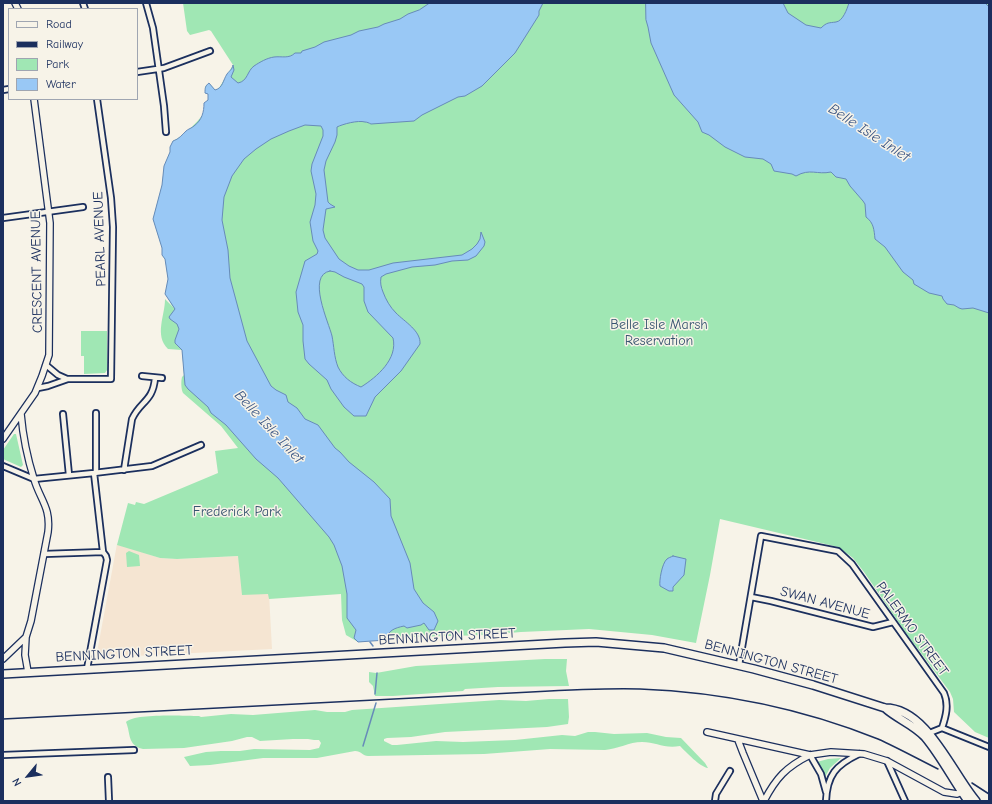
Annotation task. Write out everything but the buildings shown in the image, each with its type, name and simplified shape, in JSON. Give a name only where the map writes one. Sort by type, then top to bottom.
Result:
[{"type":"main road","name":"BENNINGTON STREET","points":[[3,674],[596,642],[662,648],[739,665],[813,685],[885,708],[891,713],[911,721],[927,734],[965,791],[976,801]]},
{"type":"main road","name":"BENNINGTON STREET","points":[[965,791],[968,801]]},
{"type":"street","points":[[146,3],[153,28],[164,106],[166,132]]},
{"type":"street","points":[[138,72],[167,67],[210,51]]},
{"type":"street","name":"CRESCENT AVENUE","points":[[3,439],[38,388],[46,365],[50,334],[50,225],[34,100]]},
{"type":"street","name":"PEARL AVENUE","points":[[68,379],[111,379],[113,227],[111,198],[97,100]]},
{"type":"street","points":[[3,218],[83,207]]},
{"type":"street","points":[[46,365],[58,375],[68,379]]},
{"type":"street","points":[[142,376],[162,378]]},
{"type":"street","points":[[124,470],[132,419],[136,412],[152,394],[155,378]]},
{"type":"street","points":[[38,388],[68,379]]},
{"type":"street","points":[[87,669],[107,560],[103,552],[95,473],[96,413]]},
{"type":"street","points":[[21,414],[24,446],[48,517],[44,554],[31,621],[26,637],[25,655],[28,672]]},
{"type":"street","points":[[63,414],[69,475]]},
{"type":"street","points":[[4,467],[34,479],[124,470],[155,466],[201,445]]},
{"type":"street","name":"PALERMO STREET","points":[[751,597],[761,536],[838,551],[852,564],[944,693],[947,701],[947,708],[942,728]]},
{"type":"street","points":[[44,554],[103,552]]},
{"type":"street","points":[[739,665],[751,597]]},
{"type":"street","name":"SWAN AVENUE","points":[[751,597],[873,627],[893,622]]},
{"type":"street","points":[[3,659],[26,637]]},
{"type":"street","points":[[927,734],[942,728],[989,747]]},
{"type":"street","points":[[707,732],[810,755],[831,752],[859,754],[887,761],[944,792],[957,794],[965,791]]},
{"type":"street","points":[[738,740],[764,801]]},
{"type":"street","points":[[3,755],[134,750]]},
{"type":"street","points":[[826,801],[826,792],[832,773],[839,765],[859,754]]},
{"type":"street","points":[[810,755],[820,774],[826,792]]},
{"type":"street","points":[[764,801],[772,785],[780,775],[795,763],[810,755]]},
{"type":"street","points":[[887,761],[905,801]]},
{"type":"street","points":[[715,801],[716,794],[730,771]]},
{"type":"street","points":[[108,777],[109,801]]},
{"type":"shaded area","points":[[117,544],[160,558],[177,559],[238,556],[269,594],[272,649],[96,658]]},
{"type":"green space","name":"Belle Isle Marsh Reservation","points":[[183,3],[989,3],[989,738],[975,732],[954,712],[953,699],[950,692],[853,558],[838,547],[720,519],[696,643],[652,635],[589,629],[486,635],[414,637],[358,642],[346,635],[342,620],[341,594],[269,599],[268,594],[242,595],[238,556],[177,559],[160,558],[117,545],[128,503],[135,505],[136,502],[144,504],[218,473],[215,451],[238,448],[221,426],[183,393],[181,385],[182,377],[184,375],[182,350],[168,349],[164,344],[161,332],[165,299],[174,308],[165,294],[168,279],[165,259],[162,255],[162,248],[153,219],[162,185],[164,166],[173,141],[190,129],[203,114],[208,100],[208,94],[205,93],[205,87],[209,83],[215,90],[219,88],[233,65],[211,31],[209,30],[190,35],[187,31]]},
{"type":"green space","points":[[81,331],[107,331],[107,370],[105,373],[84,374],[84,356],[81,356]]},
{"type":"green space","points":[[14,434],[16,434],[23,465],[21,467],[3,459],[3,450]]},
{"type":"green space","points":[[129,551],[139,555],[140,566],[127,567],[126,553]]},
{"type":"green space","points":[[567,659],[566,671],[569,686],[498,687],[465,689],[463,691],[375,696],[373,686],[369,682],[369,672],[376,673],[416,666]]},
{"type":"green space","points":[[568,699],[568,724],[547,727],[445,732],[411,737],[387,738],[384,739],[384,741],[392,745],[397,745],[436,741],[463,742],[515,740],[562,735],[575,736],[588,732],[614,734],[647,733],[681,738],[708,768],[697,762],[680,746],[669,747],[642,742],[605,750],[550,749],[484,754],[368,756],[355,751],[317,758],[263,758],[190,766],[184,757],[206,752],[254,749],[310,750],[319,748],[321,743],[319,740],[308,739],[260,741],[252,737],[247,737],[232,741],[184,748],[143,749],[134,745],[132,742],[126,722],[131,719],[149,716],[201,717],[315,710],[345,712],[352,710],[499,700],[526,701]]},
{"type":"green space","points":[[841,758],[830,768],[825,777],[817,762]]},
{"type":"water","points":[[430,3],[543,3],[539,11],[539,15],[515,53],[482,86],[465,96],[458,97],[422,115],[414,121],[371,124],[359,122],[337,127],[335,142],[326,161],[324,170],[328,202],[335,207],[326,209],[323,230],[325,238],[339,259],[358,270],[369,270],[393,263],[462,255],[477,244],[480,239],[481,232],[485,242],[484,246],[476,256],[468,260],[412,267],[386,274],[381,277],[385,298],[396,313],[415,331],[420,339],[420,344],[401,371],[375,397],[366,416],[354,416],[344,407],[331,389],[327,380],[305,359],[303,325],[298,312],[296,292],[305,261],[317,254],[318,251],[313,241],[310,222],[315,205],[316,194],[311,171],[312,164],[323,136],[321,126],[305,125],[271,139],[256,149],[244,159],[232,176],[224,197],[222,220],[228,250],[230,278],[247,341],[271,386],[286,395],[288,402],[297,408],[305,419],[318,425],[335,448],[349,462],[374,482],[390,499],[391,516],[410,563],[414,589],[423,603],[434,612],[438,621],[434,630],[429,630],[424,623],[407,628],[404,626],[392,630],[388,634],[386,640],[358,642],[354,638],[356,630],[347,618],[347,594],[342,566],[334,545],[329,537],[278,478],[256,459],[226,425],[211,413],[208,407],[185,385],[182,350],[175,343],[179,329],[177,324],[169,317],[175,309],[165,294],[168,279],[165,259],[162,255],[162,248],[153,219],[162,185],[164,166],[170,152],[170,147],[173,141],[197,124],[201,118],[204,103],[208,100],[208,94],[205,93],[205,90],[209,83],[215,90],[220,88],[233,65],[234,70],[231,77],[238,83],[241,82],[246,78],[254,66],[266,59],[274,57],[288,57],[295,53],[301,53],[302,51],[315,47],[324,42],[351,35],[359,31],[378,27],[419,10]],"holes":[[[330,271],[362,284],[364,287],[364,301],[368,312],[393,338],[394,346],[385,367],[361,387],[354,384],[342,374],[338,367],[332,336],[321,300],[319,290],[320,281],[323,274]]]},
{"type":"water","points":[[646,3],[783,3],[788,13],[806,25],[821,28],[841,19],[849,3],[985,3],[989,7],[989,313],[973,308],[962,309],[954,305],[947,304],[942,296],[929,293],[914,284],[913,280],[903,272],[885,247],[875,239],[872,224],[866,217],[865,204],[846,179],[836,177],[831,172],[805,172],[796,176],[774,171],[771,164],[763,159],[745,157],[725,147],[709,135],[702,132],[698,122],[674,95],[651,43],[646,20]]},
{"type":"water","points":[[673,556],[686,559],[684,575],[673,587],[673,591],[669,591],[660,586],[660,580],[665,561]]},
{"type":"waterway","name":"Belle Isle Inlet","points":[[370,642],[373,646]]},
{"type":"waterway","points":[[375,694],[377,673]]},
{"type":"waterway","points":[[363,746],[376,703]]},
{"type":"railway","points":[[3,719],[599,689],[640,689],[731,698],[821,719],[878,739],[938,769]]},
{"type":"railway","points":[[972,783],[989,794]]},
{"type":"park label","name":"Frederick Park","points":[[237,512]]}]
